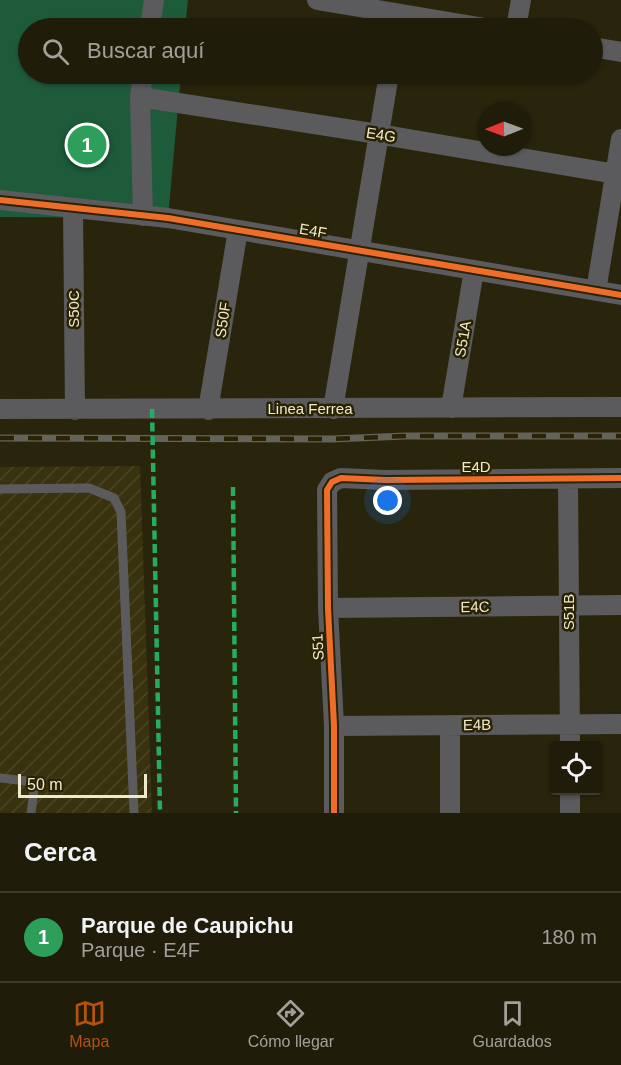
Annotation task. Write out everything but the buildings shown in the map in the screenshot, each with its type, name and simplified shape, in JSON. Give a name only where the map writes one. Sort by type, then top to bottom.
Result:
[{"type":"street","points":[[151,18],[154,0]]},
{"type":"street","points":[[317,0],[423,18]]},
{"type":"street","points":[[518,18],[521,0]]},
{"type":"street","points":[[603,49],[621,52]]},
{"type":"street","points":[[142,84],[140,97],[143,216]]},
{"type":"street","points":[[333,409],[386,84]]},
{"type":"street","name":"E4G","points":[[140,97],[378,134],[618,175]]},
{"type":"street","points":[[596,291],[618,175],[621,139]]},
{"type":"street","name":"E4F","points":[[0,200],[143,216],[238,230],[621,295]]},
{"type":"street","name":"S50C","points":[[73,208],[75,410]]},
{"type":"street","name":"S50F","points":[[208,410],[238,230]]},
{"type":"street","name":"S51A","points":[[451,408],[474,270]]},
{"type":"street","name":"Linea Ferrea","points":[[0,409],[621,407]]},
{"type":"street","name":"E4D","points":[[332,482],[341,478],[621,478]]},
{"type":"street","name":"S51B","points":[[568,479],[570,741]]},
{"type":"street","name":"S51","points":[[332,482],[327,490],[334,813]]},
{"type":"street","name":"E4C","points":[[328,608],[621,605]]},
{"type":"street","name":"E4B","points":[[333,726],[621,724]]},
{"type":"street","points":[[450,726],[450,813]]},
{"type":"street","points":[[570,795],[570,813]]},
{"type":"lane","points":[[0,489],[88,488],[114,498],[121,512],[134,813]]},
{"type":"lane","points":[[0,778],[35,782],[31,813]]},
{"type":"shaded area","points":[[140,466],[152,813],[0,813],[0,467]]},
{"type":"green space","points":[[0,0],[188,0],[186,18],[18,18],[18,84],[180,84],[168,218],[0,217]]},
{"type":"railway","points":[[0,438],[332,439],[406,436],[621,436]]},
{"type":"marked path","points":[[152,409],[160,813]]},
{"type":"marked path","points":[[233,487],[236,813]]},
{"type":"cycle path","points":[[0,200],[168,218],[621,295]]},
{"type":"cycle path","points":[[334,813],[334,726],[328,608],[327,490],[332,482],[341,478],[385,480],[621,478]]},
{"type":"place","name":"Parque de Caupichu","points":[[87,145]]}]
